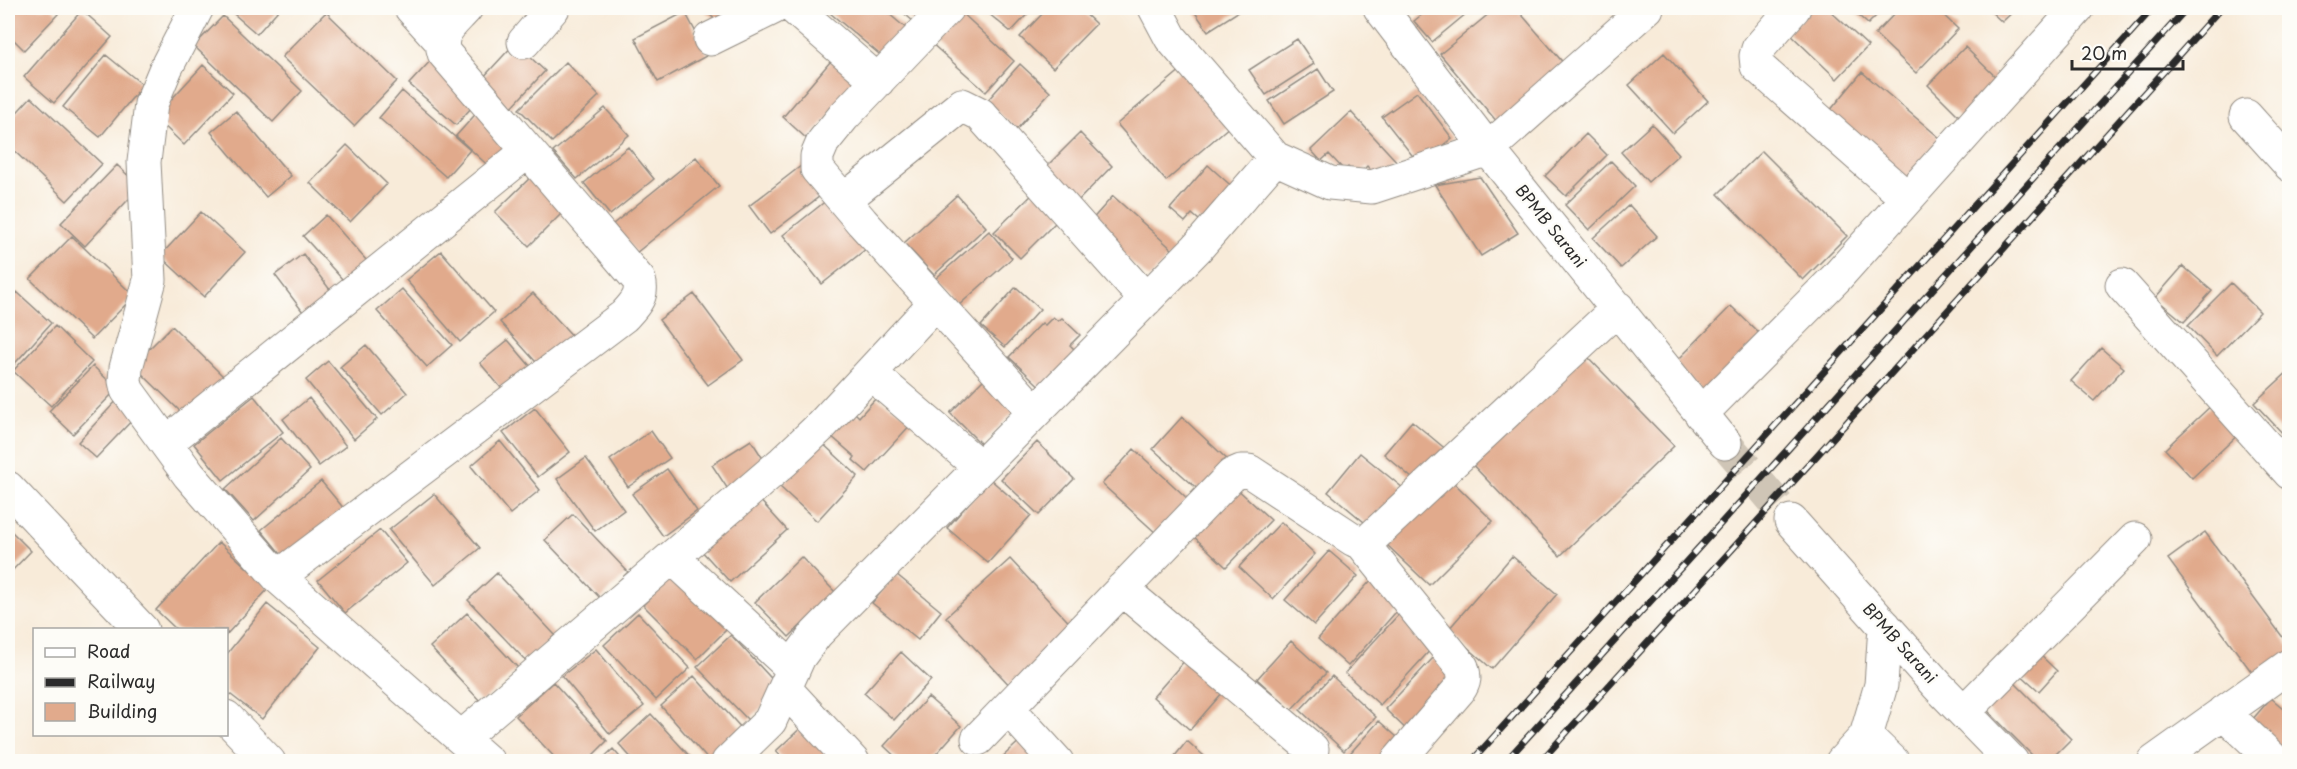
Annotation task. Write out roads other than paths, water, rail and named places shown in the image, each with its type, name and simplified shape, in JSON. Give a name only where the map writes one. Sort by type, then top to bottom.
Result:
[{"type":"street","points":[[197,8],[166,68],[151,104],[144,162],[150,280],[126,368],[127,390],[189,475],[278,577],[488,762]]},
{"type":"street","points":[[411,8],[441,41]]},
{"type":"street","points":[[278,577],[624,316],[636,304],[641,287],[639,280],[444,53],[442,35],[466,8]]},
{"type":"street","points":[[524,42],[553,8]]},
{"type":"street","points":[[710,39],[773,8]]},
{"type":"street","points":[[794,8],[878,81]]},
{"type":"street","points":[[947,8],[823,142],[817,156],[817,169],[1035,412]]},
{"type":"street","points":[[1155,8],[1171,38],[1275,158],[1330,183],[1372,188],[1488,149],[1647,8]]},
{"type":"street","name":"BPMB Sarani","points":[[1380,8],[1488,149],[1725,443]]},
{"type":"street","points":[[1794,8],[1758,49],[1755,56],[1757,66],[1907,198]]},
{"type":"street","points":[[1701,414],[1836,278],[2078,8]]},
{"type":"street","points":[[844,200],[963,105],[980,114],[1146,300]]},
{"type":"street","points":[[2246,116],[2289,165]]},
{"type":"street","points":[[166,443],[528,151]]},
{"type":"street","points":[[728,762],[770,721],[799,657],[816,634],[1197,248],[1275,158]]},
{"type":"street","points":[[2122,285],[2289,472]]},
{"type":"street","points":[[461,738],[783,462],[820,427],[935,303]]},
{"type":"street","points":[[978,739],[1223,482],[1241,471],[1249,471],[1354,540],[1367,542],[1618,308]]},
{"type":"street","points":[[870,373],[980,467]]},
{"type":"street","points":[[8,488],[140,628]]},
{"type":"street","name":"BPMB Sarani","points":[[1791,521],[2012,762]]},
{"type":"street","points":[[1964,712],[2134,539]]},
{"type":"street","points":[[1361,542],[1462,667],[1464,676],[1464,683],[1459,690],[1397,762]]},
{"type":"street","points":[[672,557],[789,679],[853,762]]},
{"type":"street","points":[[1122,589],[1312,749]]},
{"type":"street","points":[[1842,762],[1866,736],[1881,685],[1885,626]]},
{"type":"street","points":[[2154,762],[2289,665]]},
{"type":"street","points":[[1008,708],[1057,762]]},
{"type":"street","points":[[2223,712],[2276,762]]},
{"type":"street","points":[[228,719],[270,762]]},
{"type":"street","points":[[1866,736],[1893,762]]},
{"type":"tunnel","points":[[1725,443],[1791,521]]},
{"type":"railway","points":[[1471,762],[2153,8]]},
{"type":"railway","points":[[1505,762],[2187,8]]},
{"type":"railway","points":[[1540,762],[2221,8]]}]
